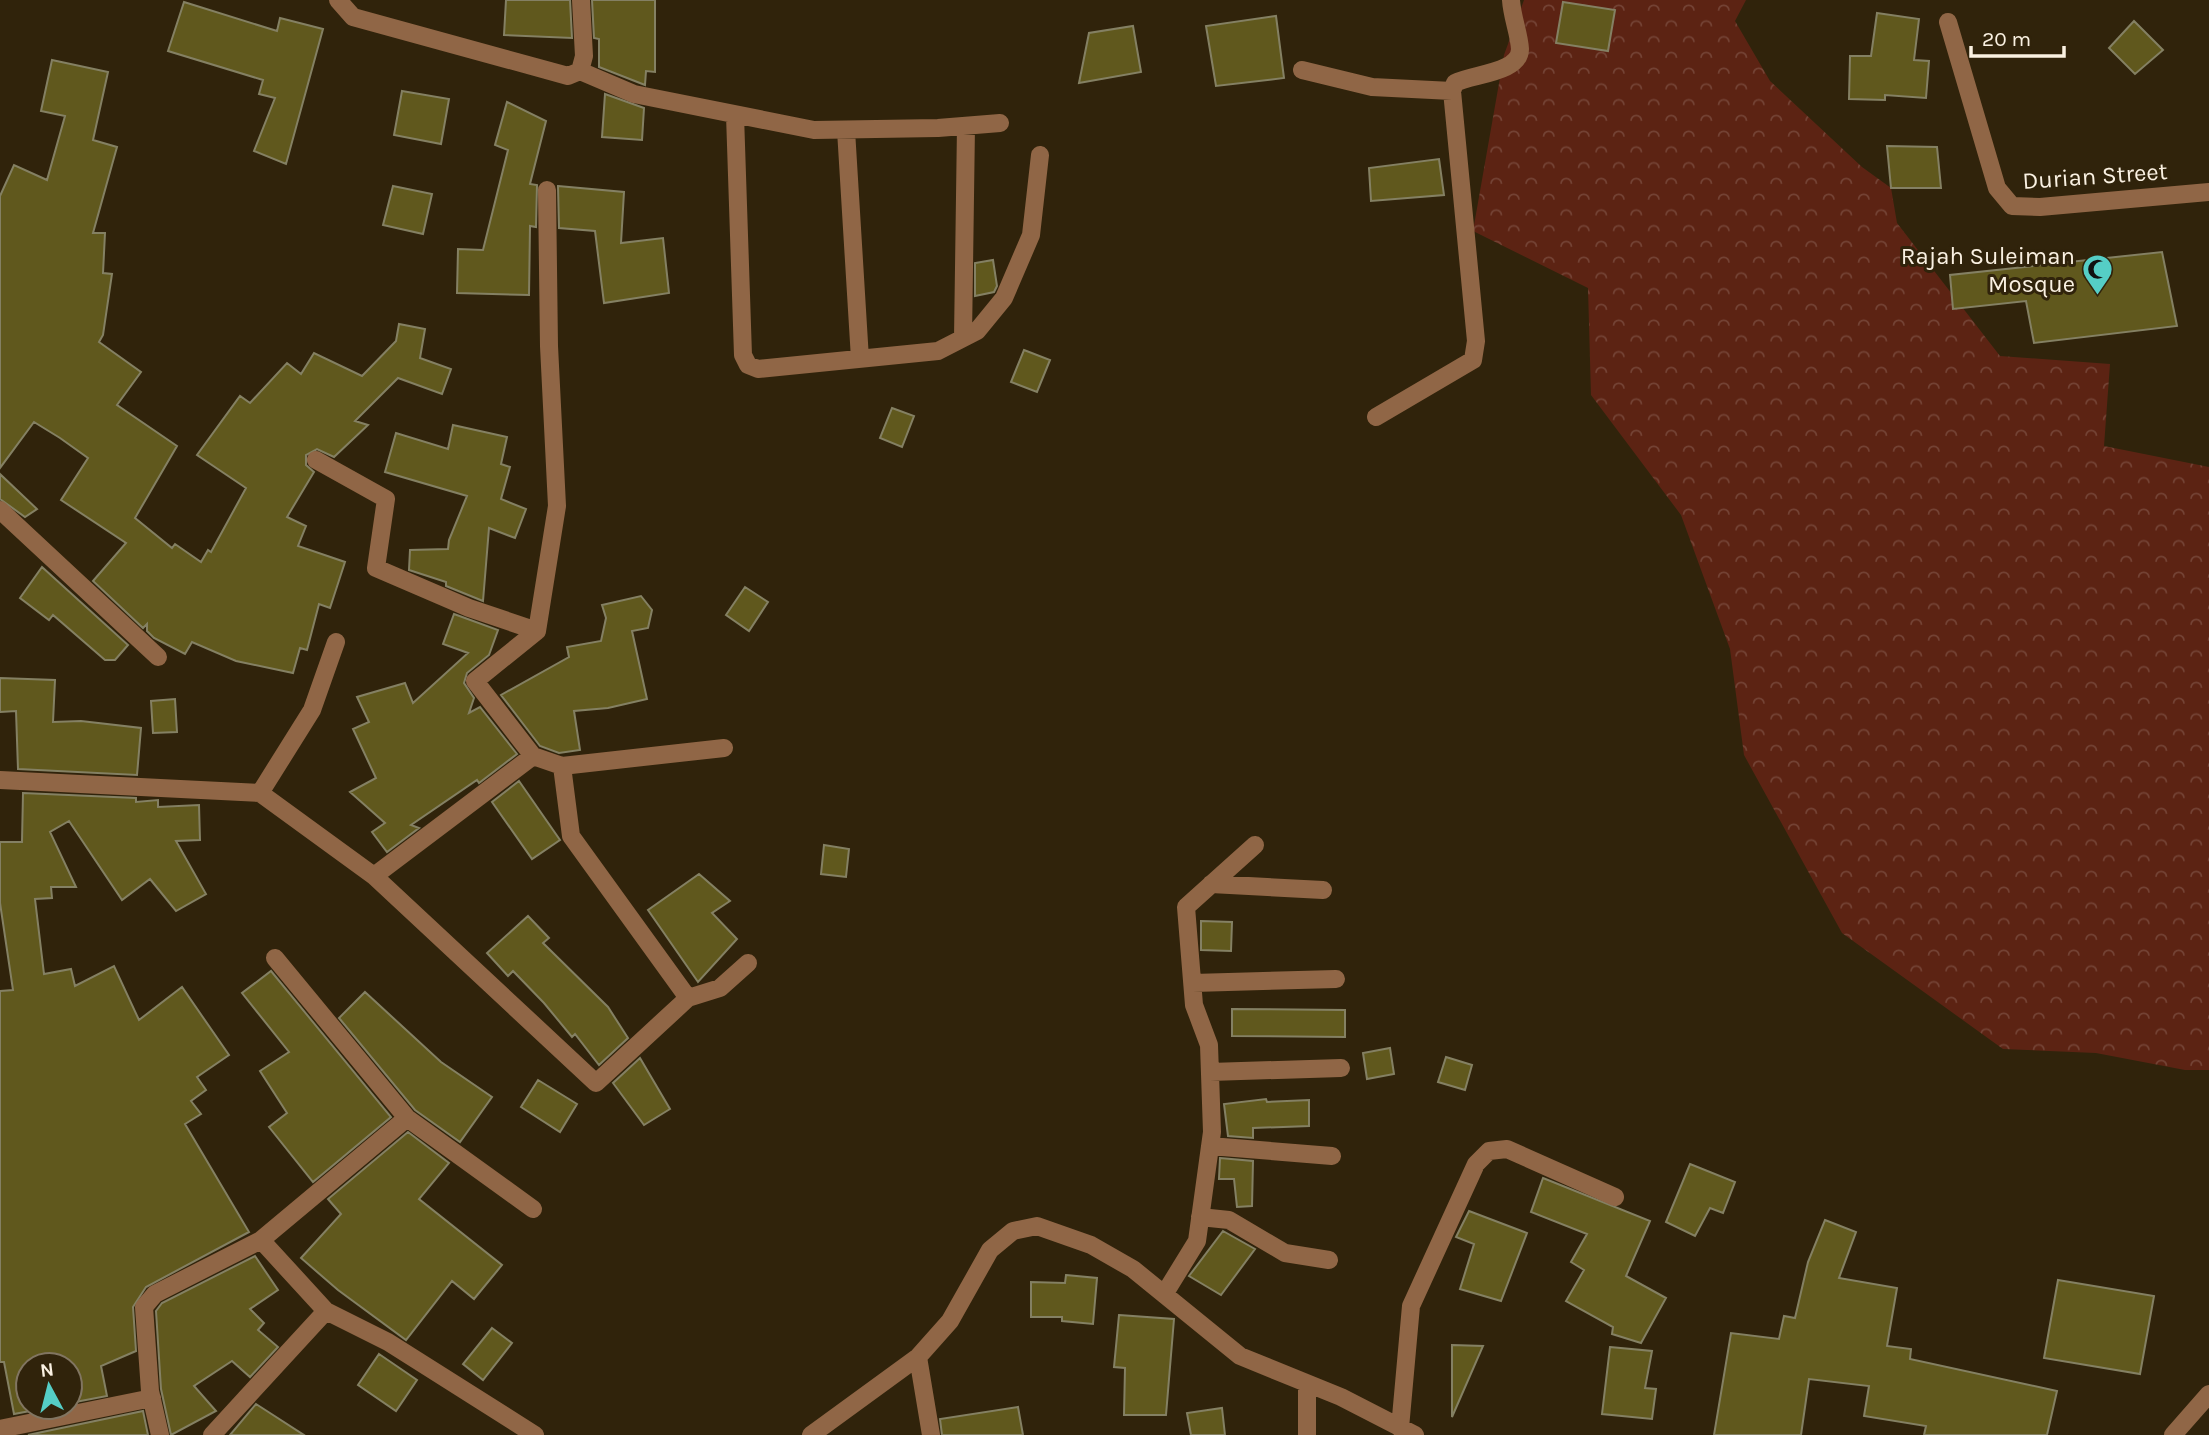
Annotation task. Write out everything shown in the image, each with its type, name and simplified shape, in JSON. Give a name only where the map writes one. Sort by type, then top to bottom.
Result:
[{"type":"street","points":[[338,0],[353,17],[568,76],[580,71],[634,94],[814,130],[1000,123]]},
{"type":"street","points":[[580,71],[584,56],[581,0]]},
{"type":"street","points":[[1376,417],[1473,360],[1476,341],[1452,91],[1455,83],[1465,78],[1510,66],[1517,61],[1520,50],[1511,6]]},
{"type":"street","name":"Durian Street","points":[[1948,22],[1997,188],[2012,206],[2040,207],[2209,192]]},
{"type":"street","points":[[1302,70],[1371,87],[1452,91]]},
{"type":"street","points":[[735,115],[743,355],[748,365],[758,369],[938,351],[977,331],[1004,298],[1031,235],[1040,155]]},
{"type":"street","points":[[963,338],[966,126]]},
{"type":"street","points":[[846,130],[860,359]]},
{"type":"street","points":[[547,190],[549,346],[557,506],[537,631],[475,681],[533,756],[562,766],[724,748]]},
{"type":"street","points":[[316,460],[386,499],[376,568],[469,608],[537,631]]},
{"type":"street","points":[[0,510],[158,657]]},
{"type":"street","points":[[260,793],[312,710],[337,642]]},
{"type":"street","points":[[374,876],[533,756]]},
{"type":"street","points":[[562,766],[571,836],[688,998]]},
{"type":"street","points":[[0,780],[260,793],[374,876],[596,1083],[688,998],[720,988],[748,963]]},
{"type":"street","points":[[1165,1293],[1197,1241],[1210,1146],[1209,1045],[1194,1005],[1186,907],[1255,845]]},
{"type":"street","points":[[1212,884],[1323,890]]},
{"type":"street","points":[[275,958],[407,1118],[533,1209]]},
{"type":"street","points":[[1193,983],[1336,979]]},
{"type":"street","points":[[1210,1072],[1341,1069]]},
{"type":"street","points":[[160,1435],[152,1398],[144,1307],[155,1294],[261,1240],[407,1118]]},
{"type":"street","points":[[1210,1146],[1332,1156]]},
{"type":"street","points":[[811,1435],[918,1357],[950,1321],[990,1250],[1013,1231],[1037,1226],[1091,1245],[1133,1269],[1240,1356],[1340,1397],[1408,1432],[1411,1306],[1476,1164],[1489,1151],[1507,1149],[1615,1197]]},
{"type":"street","points":[[1200,1217],[1229,1220],[1285,1253],[1329,1260]]},
{"type":"street","points":[[261,1240],[326,1311],[388,1342],[535,1435]]},
{"type":"street","points":[[212,1435],[326,1311]]},
{"type":"street","points":[[918,1357],[931,1435]]},
{"type":"street","points":[[1307,1385],[1307,1435]]},
{"type":"street","points":[[2173,1435],[2209,1394]]},
{"type":"street","points":[[0,1429],[152,1398]]},
{"type":"green space","points":[[1524,0],[1746,0],[1735,21],[1770,81],[1862,167],[1891,188],[1897,223],[2000,356],[2110,364],[2104,446],[2209,467],[2209,1070],[2185,1070],[2096,1053],[2003,1049],[1842,933],[1744,755],[1730,649],[1681,515],[1591,395],[1588,288],[1473,231],[1504,55]]},
{"type":"building","points":[[506,0],[570,0],[572,38],[504,35]]},
{"type":"building","points":[[592,0],[655,0],[655,72],[646,71],[645,85],[599,67],[599,39],[594,38]]},
{"type":"building","points":[[184,2],[277,31],[280,18],[323,29],[286,164],[254,151],[275,98],[259,94],[263,80],[168,51]]},
{"type":"building","points":[[1563,2],[1615,10],[1608,51],[1556,43]]},
{"type":"building","points":[[1877,13],[1919,19],[1914,60],[1929,61],[1926,98],[1885,95],[1885,100],[1849,99],[1850,56],[1871,56]]},
{"type":"building","points":[[1276,16],[1284,78],[1216,86],[1206,26]]},
{"type":"building","points":[[2134,21],[2163,50],[2135,74],[2109,48]]},
{"type":"building","points":[[1133,26],[1141,72],[1079,83],[1089,33]]},
{"type":"building","points":[[52,60],[108,72],[93,140],[117,147],[93,233],[105,233],[103,273],[112,274],[103,335],[99,342],[141,372],[117,405],[177,446],[135,518],[172,548],[175,544],[201,562],[208,550],[211,552],[246,488],[197,455],[240,396],[250,403],[287,363],[301,374],[314,353],[362,376],[396,341],[399,324],[425,329],[420,358],[451,369],[442,394],[398,378],[355,421],[368,425],[334,457],[317,449],[306,455],[306,465],[314,472],[287,517],[306,526],[298,546],[345,562],[330,608],[319,604],[307,650],[300,648],[293,673],[236,661],[192,642],[185,654],[154,638],[147,631],[147,624],[143,628],[93,581],[126,543],[61,500],[88,458],[60,438],[34,422],[0,468],[0,196],[14,165],[47,180],[65,116],[41,111]]},
{"type":"building","points":[[402,91],[449,99],[441,144],[394,135]]},
{"type":"building","points":[[605,94],[644,108],[642,140],[602,137]]},
{"type":"building","points":[[507,102],[546,121],[530,184],[537,185],[536,227],[530,226],[529,295],[457,293],[458,249],[483,250],[508,150],[495,145]]},
{"type":"building","points":[[1887,146],[1937,147],[1941,188],[1891,188]]},
{"type":"building","points":[[1439,159],[1444,195],[1371,201],[1369,168]]},
{"type":"building","points":[[393,186],[432,194],[423,234],[383,225]]},
{"type":"building","points":[[558,186],[624,192],[621,243],[663,238],[669,293],[604,303],[595,231],[559,228]]},
{"type":"building","name":"Rajah Suleiman Mosque","points":[[2162,252],[2177,326],[2034,343],[2026,301],[1953,309],[1950,275]]},
{"type":"building","points":[[993,260],[997,286],[994,292],[975,296],[975,263]]},
{"type":"building","points":[[1024,350],[1050,360],[1037,392],[1011,382]]},
{"type":"building","points":[[892,408],[914,416],[902,447],[880,438]]},
{"type":"building","points":[[453,425],[507,437],[501,464],[510,467],[501,499],[526,509],[515,538],[489,528],[483,601],[446,586],[446,582],[409,570],[410,550],[448,549],[467,496],[385,472],[396,433],[448,449]]},
{"type":"building","points":[[0,474],[37,509],[25,517],[0,499]]},
{"type":"building","points":[[42,567],[128,645],[115,660],[105,660],[53,615],[49,620],[20,598]]},
{"type":"building","points":[[745,587],[768,602],[749,631],[726,615]]},
{"type":"building","points":[[641,596],[652,610],[648,628],[632,631],[647,699],[608,708],[574,711],[580,750],[559,753],[540,746],[501,695],[569,657],[567,647],[601,641],[606,618],[602,605]]},
{"type":"building","points":[[454,614],[498,630],[489,655],[467,673],[464,683],[474,698],[469,713],[480,707],[517,754],[479,783],[477,780],[411,825],[419,828],[387,852],[372,832],[385,823],[350,792],[376,778],[353,729],[369,722],[357,697],[405,683],[413,703],[468,653],[443,644]]},
{"type":"building","points":[[0,678],[55,680],[53,722],[81,721],[141,728],[137,775],[18,769],[16,711],[0,712]]},
{"type":"building","points":[[175,699],[177,732],[153,733],[151,701]]},
{"type":"building","points":[[519,781],[560,840],[532,859],[492,802]]},
{"type":"building","points":[[23,793],[136,798],[136,802],[158,800],[158,807],[199,805],[200,840],[176,841],[206,894],[176,911],[150,879],[122,900],[69,821],[50,832],[76,887],[51,887],[52,898],[35,899],[44,974],[71,969],[75,986],[114,966],[139,1020],[182,987],[229,1055],[197,1077],[206,1090],[191,1101],[201,1114],[185,1124],[249,1232],[146,1287],[133,1307],[136,1351],[101,1366],[107,1396],[84,1400],[84,1351],[14,1351],[14,1414],[4,1362],[0,1362],[0,991],[13,990],[0,903],[0,842],[22,842]]},
{"type":"building","points":[[824,845],[849,849],[846,877],[821,874]]},
{"type":"building","points":[[699,874],[730,901],[712,913],[737,939],[698,982],[648,910]]},
{"type":"building","points":[[528,916],[549,938],[543,943],[608,1007],[628,1038],[599,1065],[575,1034],[572,1037],[513,971],[508,976],[487,953]]},
{"type":"building","points":[[1201,921],[1232,922],[1231,951],[1201,950]]},
{"type":"building","points":[[271,971],[391,1117],[313,1182],[269,1127],[287,1113],[260,1071],[289,1052],[242,993]]},
{"type":"building","points":[[365,992],[441,1062],[492,1097],[460,1142],[415,1110],[339,1018]]},
{"type":"building","points":[[1232,1009],[1345,1010],[1345,1037],[1232,1036]]},
{"type":"building","points":[[1390,1048],[1394,1074],[1367,1079],[1363,1053]]},
{"type":"building","points":[[1446,1057],[1472,1065],[1465,1090],[1438,1082]]},
{"type":"building","points":[[640,1058],[670,1109],[644,1125],[613,1083]]},
{"type":"building","points":[[538,1080],[577,1104],[560,1132],[521,1107]]},
{"type":"building","points":[[1266,1099],[1267,1102],[1309,1100],[1309,1126],[1253,1128],[1253,1138],[1228,1136],[1224,1104]]},
{"type":"building","points":[[408,1132],[449,1163],[419,1199],[502,1265],[474,1299],[452,1281],[406,1340],[338,1290],[301,1258],[341,1214],[328,1199]]},
{"type":"building","points":[[1220,1158],[1253,1161],[1252,1206],[1237,1207],[1234,1179],[1219,1179]]},
{"type":"building","points":[[1690,1164],[1735,1182],[1723,1213],[1710,1208],[1695,1236],[1666,1222]]},
{"type":"building","points":[[1543,1178],[1650,1221],[1626,1276],[1666,1298],[1641,1343],[1612,1334],[1613,1327],[1566,1301],[1584,1270],[1571,1262],[1587,1234],[1531,1212]]},
{"type":"building","points":[[1469,1211],[1527,1233],[1501,1301],[1460,1289],[1474,1244],[1456,1237]]},
{"type":"building","points":[[1825,1220],[1856,1232],[1839,1278],[1897,1288],[1887,1346],[1911,1349],[1910,1359],[2057,1391],[2047,1435],[1924,1435],[1926,1426],[1864,1416],[1869,1386],[1809,1379],[1801,1435],[1714,1435],[1731,1333],[1779,1339],[1784,1316],[1795,1318],[1808,1262]]},
{"type":"building","points":[[1223,1231],[1255,1249],[1221,1295],[1189,1276]]},
{"type":"building","points":[[255,1256],[278,1290],[250,1309],[264,1323],[258,1330],[278,1347],[250,1377],[232,1361],[194,1386],[216,1411],[171,1435],[161,1389],[156,1311],[162,1303]]},
{"type":"building","points":[[1066,1275],[1097,1278],[1093,1324],[1062,1321],[1062,1317],[1031,1317],[1031,1282],[1065,1283]]},
{"type":"building","points":[[2058,1280],[2154,1296],[2140,1374],[2044,1358]]},
{"type":"building","points":[[1119,1315],[1174,1319],[1166,1415],[1124,1415],[1125,1368],[1114,1367]]},
{"type":"building","points":[[492,1328],[512,1343],[483,1380],[463,1364]]},
{"type":"building","points":[[1452,1345],[1483,1346],[1452,1417]]},
{"type":"building","points":[[1610,1347],[1652,1351],[1645,1388],[1656,1389],[1652,1419],[1602,1414]]},
{"type":"building","points":[[379,1354],[417,1380],[396,1411],[358,1385]]},
{"type":"building","points":[[256,1404],[304,1435],[230,1435]]},
{"type":"building","points":[[1018,1407],[1023,1435],[942,1435],[940,1419]]},
{"type":"building","points":[[1222,1408],[1225,1435],[1191,1435],[1187,1413]]},
{"type":"building","points":[[143,1411],[148,1435],[28,1435]]},
{"type":"place","name":"Rajah Suleiman Mosque","points":[[2098,297]]}]
